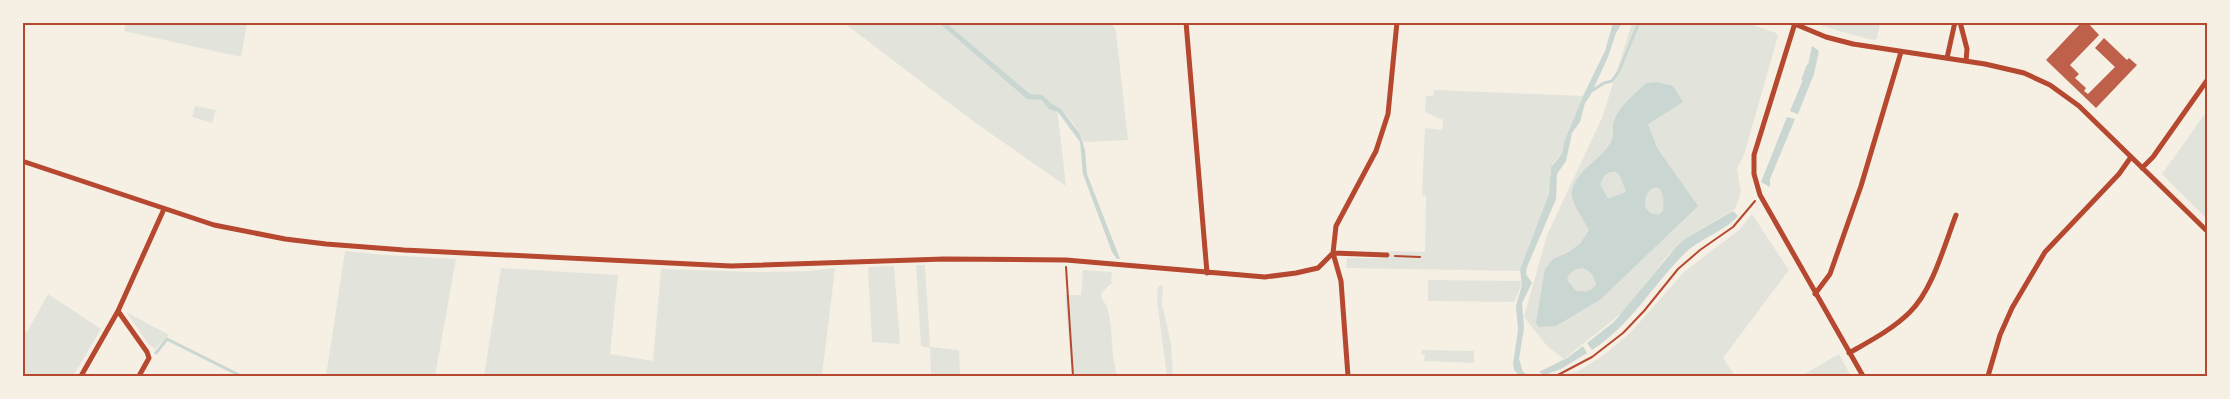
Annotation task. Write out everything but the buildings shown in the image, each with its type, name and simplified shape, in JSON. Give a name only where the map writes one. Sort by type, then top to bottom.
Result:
[{"type":"street","points":[[1186,22],[1208,272]]},
{"type":"street","points":[[1348,376],[1342,281],[1333,253],[1336,226],[1376,152],[1388,114],[1396,22]]},
{"type":"street","points":[[1947,58],[1955,22]]},
{"type":"street","points":[[1960,22],[1967,49],[1966,61]]},
{"type":"street","points":[[1863,376],[1760,195],[1754,174],[1754,155],[1793,23],[1826,37],[1853,44],[2013,70],[2050,85],[2079,106],[2208,232]]},
{"type":"street","points":[[1816,294],[1830,274],[1861,186],[1901,52]]},
{"type":"street","points":[[2142,168],[2153,156],[2208,78]]},
{"type":"street","points":[[1988,376],[2000,335],[2012,308],[2045,252],[2119,174],[2131,157]]},
{"type":"street","points":[[23,162],[223,227],[285,240],[404,250],[731,266],[944,259],[1066,260],[1265,277],[1318,268],[1333,253],[1387,255]]},
{"type":"street","points":[[81,376],[118,311],[164,209]]},
{"type":"street","points":[[1849,353],[1902,320],[1916,306],[1936,267],[1956,215]]},
{"type":"street","points":[[118,311],[147,352],[149,358],[139,376]]},
{"type":"path","points":[[1556,376],[1592,357],[1623,333],[1644,312],[1678,269],[1700,250],[1733,227],[1760,195]]},
{"type":"path","points":[[1387,255],[1420,257]]},
{"type":"path","points":[[1066,260],[1073,376]]},
{"type":"shaded area","points":[[126,22],[247,23],[241,57],[124,31]]},
{"type":"shaded area","points":[[844,23],[1112,23],[1116,32],[1128,140],[1084,142],[1072,122],[1057,107],[1066,186],[977,124]]},
{"type":"shaded area","points":[[939,23],[946,23],[1030,94],[1042,95],[1061,109],[1080,134],[1085,150],[1087,174],[1120,259],[1117,259],[1112,252],[1083,174],[1080,142],[1058,112],[1049,109],[1042,100],[1027,99]]},
{"type":"shaded area","points":[[1613,23],[1622,23],[1590,96],[1585,103],[1580,122],[1572,133],[1566,161],[1557,174],[1556,199],[1527,267],[1526,274],[1532,283],[1522,303],[1524,328],[1519,359],[1523,372],[1531,376],[1520,376],[1514,370],[1513,364],[1518,330],[1516,306],[1522,285],[1520,269],[1549,194],[1551,167],[1562,154],[1564,142],[1583,96],[1605,51]]},
{"type":"shaded area","points":[[1632,23],[1747,23],[1776,33],[1778,36],[1744,155],[1737,169],[1741,192],[1735,209],[1683,240],[1668,255],[1623,312],[1564,359],[1547,346],[1524,317],[1547,235],[1602,118]]},
{"type":"shaded area","points":[[1815,23],[1880,23],[1877,39],[1873,40]]},
{"type":"shaded area","points":[[1812,46],[1819,51],[1814,74],[1798,114],[1790,111],[1807,70]]},
{"type":"shaded area","points":[[1657,82],[1673,86],[1683,102],[1648,124],[1657,148],[1698,206],[1601,299],[1556,326],[1538,327],[1536,323],[1545,269],[1553,259],[1567,253],[1580,244],[1589,230],[1573,200],[1572,192],[1575,183],[1584,170],[1608,147],[1613,138],[1613,123],[1616,116],[1628,100],[1646,83]],"holes":[[[1610,172],[1616,172],[1620,176],[1626,192],[1608,199],[1600,184],[1604,176]],[[1656,187],[1660,189],[1663,197],[1663,211],[1658,215],[1650,213],[1645,207],[1645,200],[1650,190]],[[1583,268],[1588,271],[1595,279],[1596,285],[1589,290],[1576,291],[1567,280],[1575,270]]]},
{"type":"shaded area","points":[[1434,90],[1583,96],[1564,142],[1562,154],[1553,163],[1550,171],[1549,194],[1519,271],[1346,268],[1347,258],[1386,258],[1387,251],[1425,252],[1426,196],[1422,195],[1425,128],[1442,130],[1443,120],[1425,112],[1426,96],[1433,96]]},
{"type":"shaded area","points":[[195,106],[216,110],[212,123],[192,117]]},
{"type":"shaded area","points":[[2207,111],[2208,219],[2162,174]]},
{"type":"shaded area","points":[[1787,117],[1795,119],[1770,179],[1770,187],[1761,182]]},
{"type":"shaded area","points":[[1733,211],[1738,216],[1732,222],[1684,254],[1619,329],[1592,350],[1587,343],[1614,322],[1683,240]]},
{"type":"shaded area","points":[[1752,214],[1789,270],[1723,358],[1735,376],[1552,376],[1577,372],[1604,355],[1630,333],[1685,271],[1739,230]]},
{"type":"shaded area","points":[[345,251],[456,259],[435,376],[326,376]]},
{"type":"shaded area","points":[[916,265],[925,265],[930,347],[959,350],[960,376],[931,376],[930,348],[921,346]]},
{"type":"shaded area","points":[[894,266],[900,344],[872,342],[868,267]]},
{"type":"shaded area","points":[[501,268],[618,275],[610,354],[653,361],[661,269],[756,272],[809,271],[835,268],[822,376],[484,376]]},
{"type":"shaded area","points":[[1083,270],[1112,272],[1111,282],[1113,282],[1101,293],[1108,310],[1117,376],[1072,376],[1065,295],[1081,295]]},
{"type":"shaded area","points":[[1428,280],[1521,281],[1522,284],[1514,302],[1428,301]]},
{"type":"shaded area","points":[[1158,286],[1163,286],[1162,304],[1171,344],[1173,376],[1167,376],[1157,301]]},
{"type":"shaded area","points":[[48,294],[101,329],[73,376],[23,376],[23,330],[27,332]]},
{"type":"shaded area","points":[[126,312],[169,335],[155,349],[149,345]]},
{"type":"shaded area","points":[[1583,346],[1587,353],[1561,369],[1544,375],[1539,372],[1567,358]]},
{"type":"shaded area","points":[[1422,350],[1474,351],[1474,363],[1424,361],[1425,354],[1421,354]]},
{"type":"shaded area","points":[[1839,354],[1851,376],[1801,376]]},
{"type":"waterway","points":[[1590,92],[1604,83],[1612,81],[1619,71],[1639,22]]},
{"type":"waterway","points":[[1803,79],[1808,66]]},
{"type":"waterway","points":[[156,353],[167,339],[241,376]]}]
